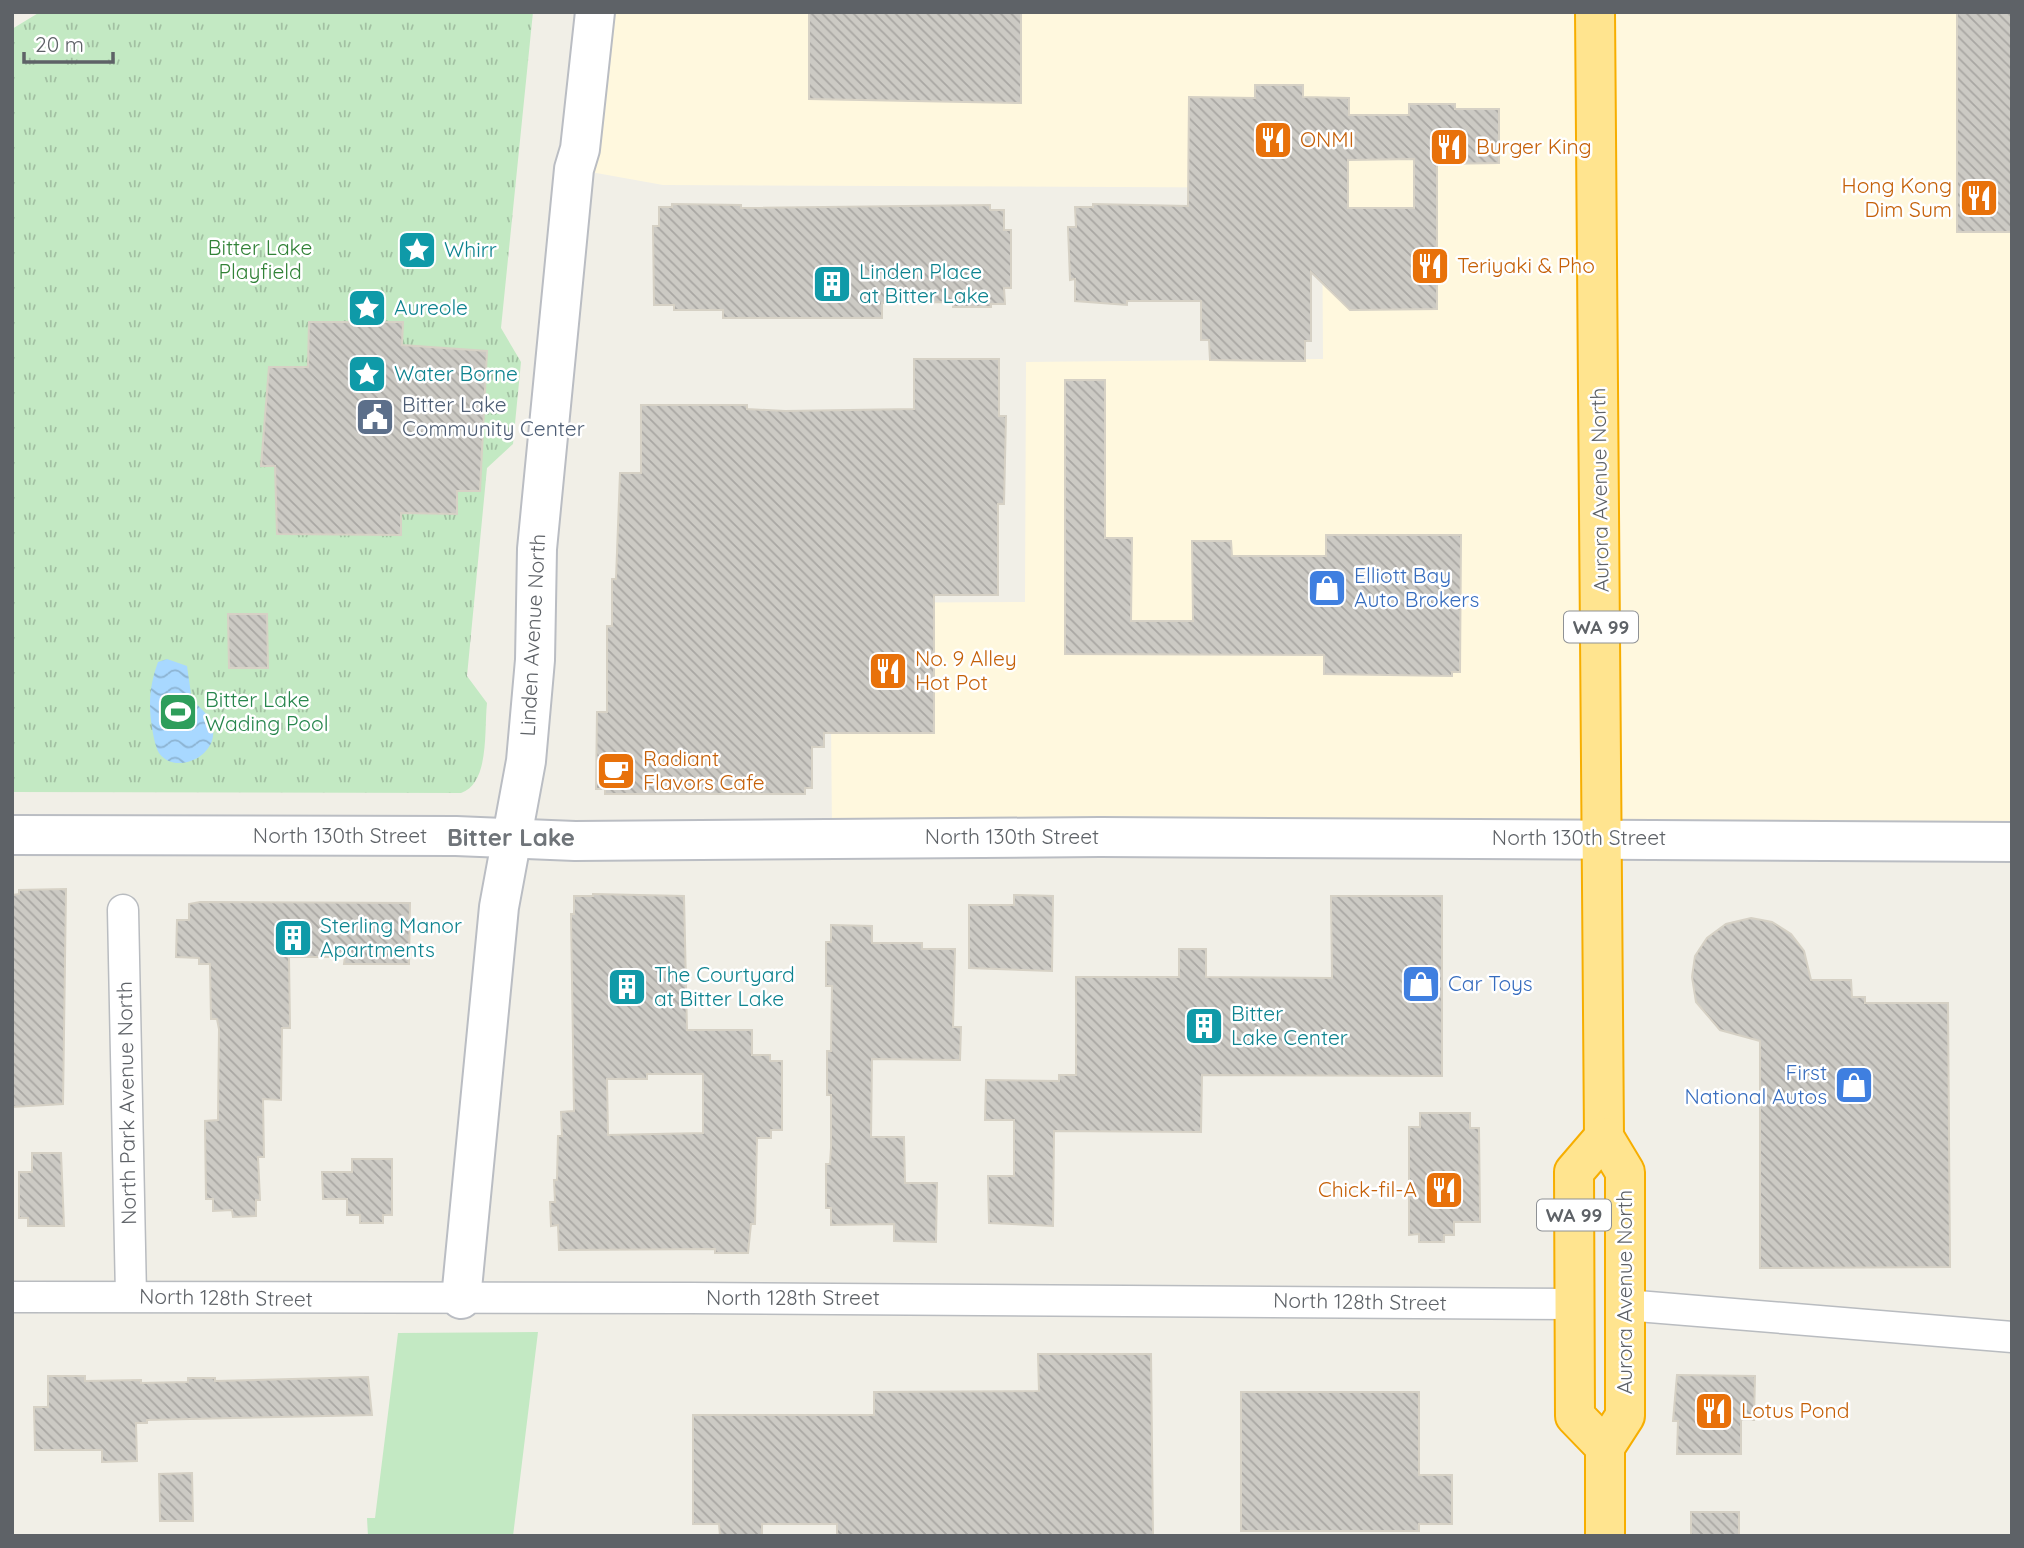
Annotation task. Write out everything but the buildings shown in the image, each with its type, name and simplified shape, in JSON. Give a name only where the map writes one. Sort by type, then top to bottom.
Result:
[{"type":"highway","name":"Aurora Avenue North","points":[[1595,12],[1604,1137],[1625,1172],[1625,1416],[1605,1447]]},
{"type":"highway","name":"WA 99","points":[[1604,1137],[1574,1172],[1574,1304],[1575,1416],[1605,1447]]},
{"type":"highway","points":[[1605,1447],[1605,1536]]},
{"type":"main road","name":"Linden Avenue North","points":[[461,1299],[499,907],[526,761],[535,660],[537,549],[574,169],[580,149],[595,12]]},
{"type":"main road","name":"North 130th Street","points":[[12,835],[510,838],[575,841],[731,837],[1603,838],[2012,842]]},
{"type":"street","name":"North Park Avenue North","points":[[123,911],[131,1296]]},
{"type":"street","name":"North 128th Street","points":[[12,1297],[1574,1304]]},
{"type":"street","points":[[1625,1305],[2012,1337]]},
{"type":"shaded area","points":[[595,12],[2012,12],[2012,842],[832,833],[830,603],[1025,602],[1026,362],[1323,359],[1322,188],[663,185],[574,169]]},
{"type":"green space","name":"Bitter Lake Playfield","points":[[40,12],[533,12],[501,328],[521,362],[513,444],[487,468],[467,676],[487,703],[484,754],[477,779],[461,793],[12,792],[12,29]]},
{"type":"green space","points":[[538,1332],[513,1536],[368,1536],[367,1518],[375,1518],[398,1333]]},
{"type":"water","name":"Bitter Lake Wading Pool","points":[[167,659],[187,666],[192,701],[207,716],[213,730],[211,743],[204,753],[181,763],[169,761],[159,753],[151,719],[150,694],[155,670],[158,662]]},
{"type":"place","name":"ONMI","points":[[1273,140]]},
{"type":"place","name":"Burger King","points":[[1449,147]]},
{"type":"place","name":"Hong Kong Dim Sum","points":[[1979,198]]},
{"type":"place","name":"Whirr","points":[[417,250]]},
{"type":"place","name":"Teriyaki & Pho","points":[[1430,266]]},
{"type":"place","name":"Linden Place at Bitter Lake","points":[[832,284]]},
{"type":"place","name":"Aureole","points":[[367,308]]},
{"type":"place","name":"Water Borne","points":[[367,374]]},
{"type":"place","name":"Bitter Lake Community Center","points":[[375,417]]},
{"type":"place","name":"Elliott Bay Auto Brokers","points":[[1327,588]]},
{"type":"place","name":"No. 9 Alley Hot Pot","points":[[888,671]]},
{"type":"place","name":"Bitter Lake Wading Pool","points":[[178,712]]},
{"type":"place","name":"Radiant Flavors Cafe","points":[[616,771]]},
{"type":"place","name":"Sterling Manor Apartments","points":[[293,938]]},
{"type":"place","name":"Car Toys","points":[[1421,984]]},
{"type":"place","name":"The Courtyard at Bitter Lake","points":[[627,987]]},
{"type":"place","name":"Bitter Lake Center","points":[[1204,1026]]},
{"type":"place","name":"First National Autos","points":[[1854,1085]]},
{"type":"place","name":"Chick-fil-A","points":[[1444,1190]]},
{"type":"place","name":"Lotus Pond","points":[[1714,1411]]},
{"type":"district","name":"Bitter Lake","points":[[511,838]]}]
